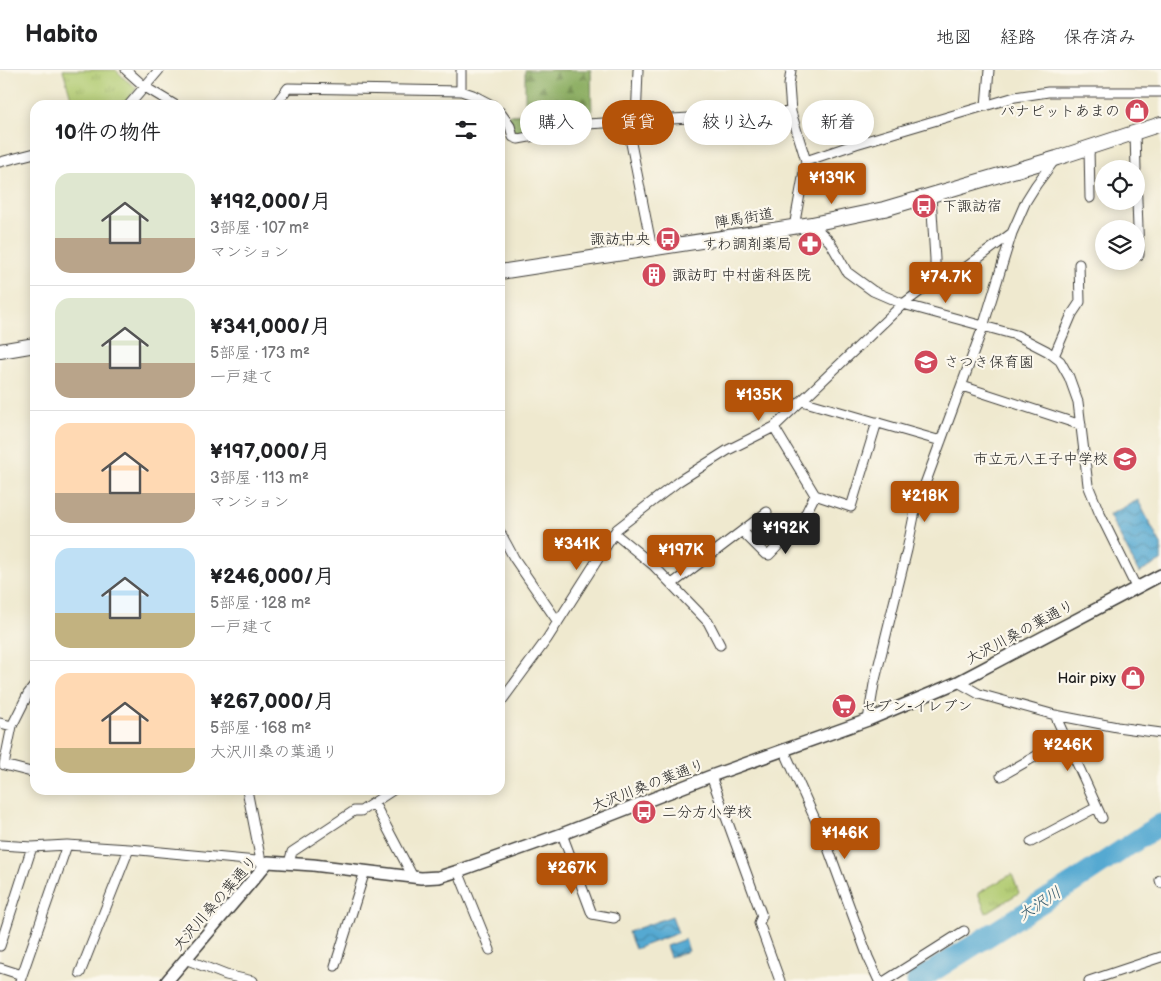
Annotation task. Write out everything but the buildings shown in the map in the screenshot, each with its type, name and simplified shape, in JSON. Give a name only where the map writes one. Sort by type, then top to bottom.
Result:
[{"type":"main road","name":"陣馬街道","points":[[505,271],[794,227],[884,209],[1056,158],[1161,124]]},
{"type":"main road","points":[[0,350],[30,346]]},
{"type":"street","points":[[126,70],[145,87],[167,100]]},
{"type":"street","points":[[134,100],[159,70]]},
{"type":"street","points":[[461,70],[461,91]]},
{"type":"street","points":[[635,100],[638,70]]},
{"type":"street","points":[[790,100],[789,86],[791,70]]},
{"type":"street","points":[[986,106],[989,70]]},
{"type":"street","points":[[279,100],[288,88],[461,91],[482,100]]},
{"type":"street","points":[[806,161],[856,144],[1015,97],[1042,92],[1161,92]]},
{"type":"street","points":[[792,115],[806,161],[794,227]]},
{"type":"street","points":[[505,119],[510,126],[513,137],[518,139],[587,124],[602,123]]},
{"type":"street","points":[[1135,133],[1136,160]]},
{"type":"street","points":[[636,145],[652,249]]},
{"type":"street","points":[[1088,148],[1090,198]]},
{"type":"street","points":[[0,162],[30,154]]},
{"type":"street","points":[[868,720],[874,684],[891,619],[915,511],[983,327],[1012,233],[1026,201],[1056,158]]},
{"type":"street","points":[[931,196],[935,282]]},
{"type":"street","points":[[812,224],[830,242],[847,272],[874,291],[903,304],[1025,339],[1048,350],[1060,362],[1069,377],[1078,402],[1088,485],[1098,512],[1136,587]]},
{"type":"street","points":[[505,695],[558,622],[614,533],[678,481],[728,450],[774,427],[903,304],[935,282],[965,268],[1012,233]]},
{"type":"street","points":[[1054,356],[1072,314],[1080,302],[1079,264]]},
{"type":"street","points":[[962,386],[1081,425]]},
{"type":"street","points":[[802,401],[941,441]]},
{"type":"street","points":[[774,427],[815,495],[850,507],[877,422]]},
{"type":"street","points":[[742,531],[765,554],[769,555],[802,521],[815,495]]},
{"type":"street","points":[[672,584],[767,512]]},
{"type":"street","points":[[614,533],[653,565],[708,622],[720,645]]},
{"type":"street","points":[[505,541],[514,558],[558,622]]},
{"type":"street","name":"大沢川桑の葉通り","points":[[167,981],[265,861],[412,877],[439,877],[458,872],[711,776],[868,720],[958,682],[1161,575]]},
{"type":"street","points":[[958,682],[979,694],[1055,715],[1117,728],[1161,733]]},
{"type":"street","points":[[30,691],[12,726],[4,765],[30,772]]},
{"type":"street","points":[[1055,715],[1102,818]]},
{"type":"street","points":[[0,723],[12,726]]},
{"type":"street","points":[[1001,776],[1066,739]]},
{"type":"street","points":[[784,750],[828,848],[879,981]]},
{"type":"street","points":[[711,776],[762,916],[759,923],[780,981]]},
{"type":"street","points":[[0,845],[32,847],[66,845],[129,848],[265,861],[248,795]]},
{"type":"street","points":[[289,863],[292,852],[354,811],[361,811],[386,795]]},
{"type":"street","points":[[374,803],[412,877]]},
{"type":"street","points":[[1031,842],[1097,807]]},
{"type":"street","points":[[562,834],[592,914],[614,918]]},
{"type":"street","points":[[0,968],[21,978],[66,845]]},
{"type":"street","points":[[0,946],[32,847]]},
{"type":"street","points":[[80,972],[129,848]]},
{"type":"street","points":[[335,966],[365,871]]},
{"type":"street","points":[[458,872],[490,950]]},
{"type":"street","points":[[885,981],[964,931]]},
{"type":"street","points":[[1089,981],[1161,957]]},
{"type":"street","points":[[186,959],[226,975],[253,981]]},
{"type":"green space","points":[[63,70],[116,70],[137,88],[127,100],[72,100]]},
{"type":"green space","points":[[525,70],[591,70],[592,100],[525,100]]},
{"type":"green space","points":[[520,114],[520,135],[515,134],[507,115]]},
{"type":"green space","points":[[1012,874],[1019,893],[986,913],[978,893]]},
{"type":"water","points":[[1138,500],[1161,545],[1161,561],[1139,573],[1109,515]]},
{"type":"water","points":[[672,916],[678,933],[635,949],[628,932]]},
{"type":"water","points":[[685,939],[689,951],[670,957],[666,946]]},
{"type":"waterway","name":"大沢川","points":[[917,981],[1074,882],[1161,824]]},
{"type":"place","name":"パナピットあまの","points":[[1137,111]]},
{"type":"place","name":"下諏訪宿","points":[[924,206]]},
{"type":"place","name":"諏訪中央","points":[[668,239]]},
{"type":"place","name":"すわ調剤薬局","points":[[810,244]]},
{"type":"place","name":"諏訪町 中村歯科医院","points":[[654,275]]},
{"type":"place","name":"さつき保育園","points":[[926,362]]},
{"type":"place","name":"市立元八王子中学校","points":[[1125,459]]},
{"type":"place","name":"Hair pixy","points":[[1133,678]]},
{"type":"place","name":"セブン-イレブン","points":[[844,706]]},
{"type":"place","name":"二分方小学校","points":[[644,812]]}]
